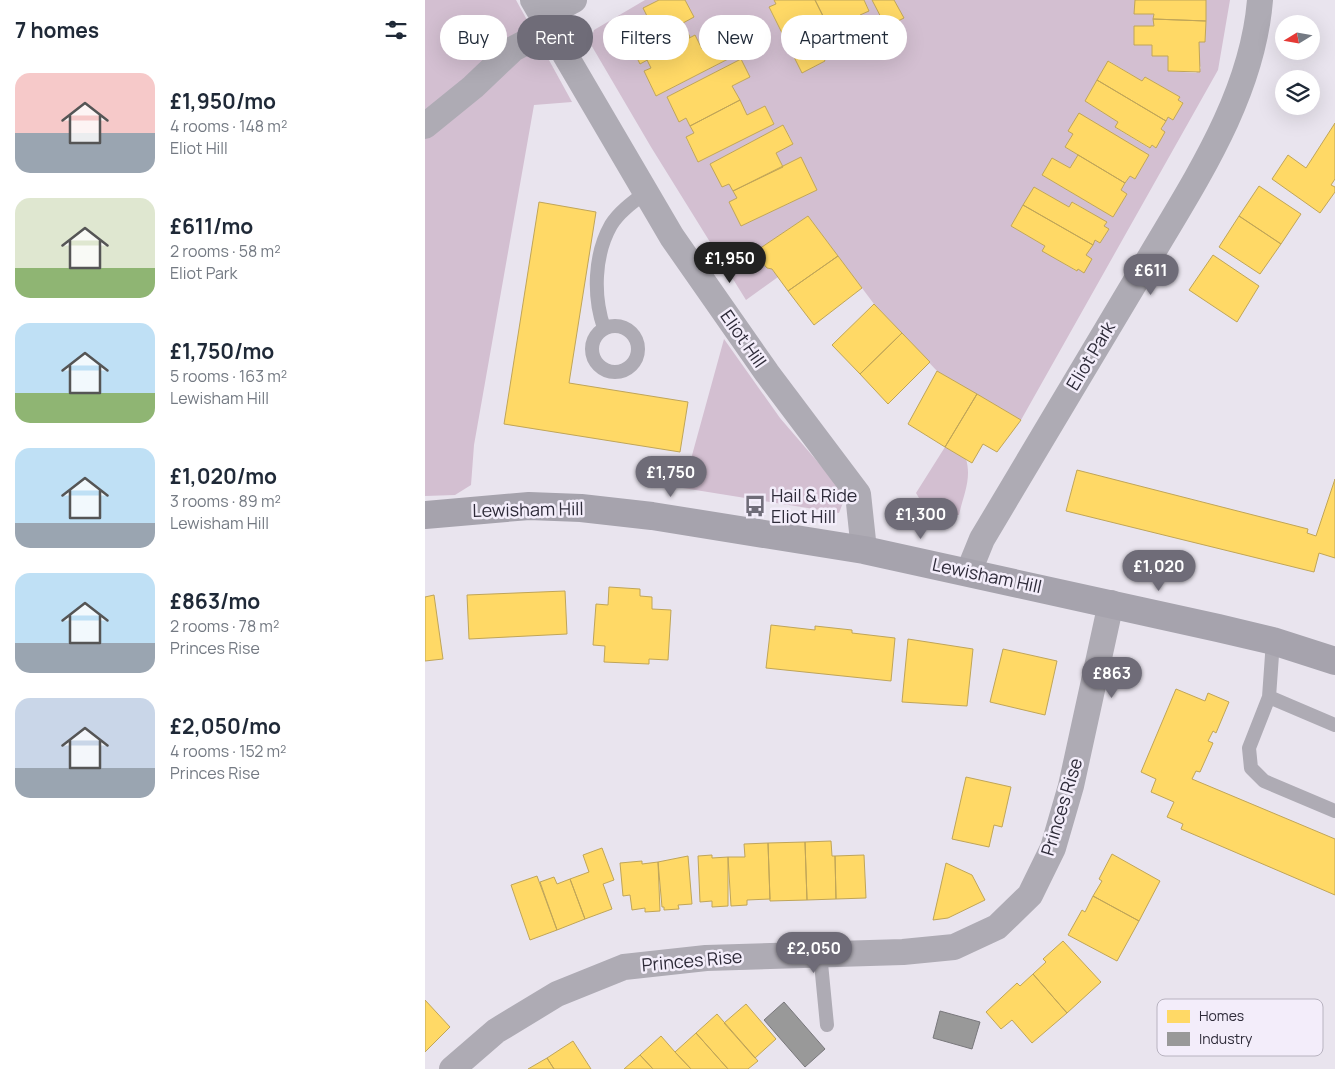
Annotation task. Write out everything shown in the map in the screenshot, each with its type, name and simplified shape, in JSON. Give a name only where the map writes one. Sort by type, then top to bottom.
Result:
[{"type":"street","points":[[541,15],[574,0]]},
{"type":"street","name":"Eliot Park","points":[[969,571],[982,539],[1117,314],[1226,123],[1242,83],[1253,40],[1260,0]]},
{"type":"street","points":[[425,126],[473,87],[517,47]]},
{"type":"street","name":"Eliot Hill","points":[[567,60],[672,237],[767,373],[858,494],[864,550]]},
{"type":"street","name":"Lewisham Hill","points":[[425,514],[529,506],[581,508],[652,516],[864,550],[969,571],[1273,641],[1335,661]]},
{"type":"street","name":"Princes Rise","points":[[452,1069],[496,1031],[557,994],[624,967],[706,958],[820,953],[903,952],[955,946],[997,927],[1030,895],[1053,848],[1071,786],[1111,603]]},
{"type":"lane","points":[[604,328],[599,314],[597,277],[604,241],[617,217],[645,193]]},
{"type":"lane","points":[[1273,641],[1269,697],[1249,748],[1251,768],[1264,781],[1335,811]]},
{"type":"lane","points":[[1269,697],[1335,725]]},
{"type":"lane","points":[[820,953],[827,1025]]},
{"type":"shaded area","points":[[425,0],[516,0],[524,15],[517,15],[517,60],[549,60],[572,102],[534,105],[474,445],[471,485],[455,495],[425,496]]},
{"type":"shaded area","points":[[645,0],[659,0],[644,8],[647,15],[620,15]]},
{"type":"shaded area","points":[[685,0],[774,0],[776,4],[769,8],[781,32],[781,60],[795,60],[802,73],[824,60],[907,60],[907,15],[902,15],[894,0],[1135,0],[1135,13],[1154,14],[1154,26],[1134,26],[1134,45],[1152,45],[1152,56],[1168,56],[1168,71],[1196,73],[1201,68],[1199,64],[1199,42],[1205,42],[1206,0],[1230,0],[1218,70],[1021,420],[937,371],[874,304],[808,216],[759,249],[762,253],[760,260],[767,268],[772,269],[778,277],[746,300],[651,147],[593,48],[594,30],[603,25],[603,60],[638,60],[640,64],[647,60],[651,68],[644,71],[656,96],[726,60],[739,60],[667,97],[679,121],[686,118],[694,133],[686,138],[698,162],[774,123],[765,106],[747,115],[732,86],[750,77],[742,60],[771,60],[771,15],[699,15],[699,43],[695,35],[690,37],[689,35],[689,19],[693,17]],"holes":[[[1109,61],[1142,81],[1145,77],[1180,97],[1178,100],[1183,102],[1173,120],[1168,117],[1156,147],[1152,145],[1149,148],[1116,128],[1118,122],[1085,101]],[[1079,114],[1149,155],[1135,179],[1130,176],[1121,190],[1127,194],[1113,217],[1042,175],[1052,158],[1070,168],[1078,155],[1065,147],[1073,134]],[[783,125],[793,143],[776,153],[783,167],[801,158],[817,190],[741,226],[730,202],[737,198],[729,184],[710,164]],[[1034,187],[1069,207],[1073,202],[1106,222],[1104,226],[1109,229],[1100,243],[1095,240],[1086,255],[1092,259],[1084,272],[1078,269],[1076,271],[1043,251],[1045,246],[1011,226]]]},
{"type":"shaded area","points":[[864,0],[872,0],[898,15],[860,15],[869,10]]},
{"type":"shaded area","points":[[724,339],[780,418],[841,489],[844,500],[839,513],[683,488]]},
{"type":"shaded area","points":[[945,447],[966,459],[968,466],[966,487],[959,515],[954,515],[919,498],[916,493]]},
{"type":"building: Homes","points":[[659,0],[685,0],[694,17],[689,20],[689,15],[646,15],[643,8]]},
{"type":"building: Homes","points":[[774,0],[815,0],[822,15],[781,15],[781,31],[769,7],[776,4]]},
{"type":"building: Homes","points":[[815,0],[864,0],[869,11],[860,15],[822,15]]},
{"type":"building: Homes","points":[[872,0],[894,0],[902,15],[880,15]]},
{"type":"building: Homes","points":[[1135,0],[1206,0],[1206,21],[1153,19],[1154,14],[1134,14]]},
{"type":"building: Homes","points":[[1153,19],[1206,21],[1205,42],[1199,42],[1200,72],[1168,71],[1168,56],[1152,56],[1152,45],[1134,45],[1134,26],[1154,26]]},
{"type":"building: Homes","points":[[695,35],[699,43],[699,60],[726,60],[656,96],[644,71],[651,68],[647,60],[689,60],[689,38]]},
{"type":"building: Homes","points":[[638,60],[647,60],[640,64]]},
{"type":"building: Homes","points":[[739,60],[742,60],[750,77],[732,86],[740,100],[690,126],[686,118],[679,122],[667,97]]},
{"type":"building: Homes","points":[[796,60],[824,60],[825,61],[802,73]]},
{"type":"building: Homes","points":[[1108,61],[1142,81],[1145,77],[1180,97],[1178,100],[1183,103],[1173,120],[1168,117],[1166,121],[1097,80]]},
{"type":"building: Homes","points":[[1097,80],[1166,121],[1161,129],[1165,132],[1156,148],[1152,145],[1150,148],[1115,127],[1118,122],[1085,101]]},
{"type":"building: Homes","points":[[740,100],[747,115],[765,106],[774,124],[698,162],[686,137],[694,133],[690,126]]},
{"type":"building: Homes","points":[[1079,113],[1149,155],[1135,179],[1130,176],[1125,183],[1065,147],[1073,134],[1068,131]]},
{"type":"building: Homes","points":[[1335,123],[1335,179],[1331,185],[1335,187],[1335,192],[1320,213],[1272,179],[1288,155],[1306,168]]},
{"type":"building: Homes","points":[[783,125],[793,144],[776,153],[783,167],[733,191],[729,184],[722,187],[710,164]]},
{"type":"building: Homes","points":[[1078,155],[1125,183],[1121,190],[1127,194],[1113,217],[1042,175],[1052,158],[1070,168]]},
{"type":"building: Homes","points":[[801,157],[817,190],[741,226],[729,202],[737,198],[733,191]]},
{"type":"building: Homes","points":[[1259,186],[1301,214],[1281,244],[1239,216]]},
{"type":"building: Homes","points":[[1034,187],[1069,207],[1072,202],[1107,222],[1104,226],[1109,229],[1100,243],[1095,240],[1093,245],[1023,205]]},
{"type":"building: Homes","points":[[539,202],[596,212],[569,383],[688,402],[680,452],[504,424]]},
{"type":"building: Homes","points":[[1023,205],[1093,245],[1086,255],[1092,259],[1084,273],[1042,251],[1045,246],[1011,226]]},
{"type":"building: Homes","points":[[808,216],[838,256],[788,291],[772,269],[767,268],[760,260],[762,253],[759,249]]},
{"type":"building: Homes","points":[[1239,216],[1281,244],[1260,274],[1219,247]]},
{"type":"building: Homes","points":[[1213,255],[1259,286],[1237,322],[1189,290]]},
{"type":"building: Homes","points":[[838,256],[862,288],[814,325],[788,291]]},
{"type":"building: Homes","points":[[874,304],[902,333],[860,374],[832,345]]},
{"type":"building: Homes","points":[[902,333],[930,362],[888,404],[860,374]]},
{"type":"building: Homes","points":[[937,371],[977,394],[945,447],[908,424]]},
{"type":"building: Homes","points":[[977,394],[1021,420],[997,452],[983,444],[972,463],[945,447]]},
{"type":"building: Homes","points":[[1077,470],[1308,529],[1307,533],[1316,536],[1335,479],[1335,558],[1319,553],[1314,572],[1066,511]]},
{"type":"building: Homes","points":[[609,587],[640,589],[640,596],[652,597],[652,609],[671,610],[668,660],[649,659],[649,664],[604,662],[605,646],[593,645],[596,604],[608,605]]},
{"type":"building: Homes","points":[[565,591],[567,634],[469,639],[467,595]]},
{"type":"building: Homes","points":[[434,595],[443,659],[425,661],[425,597]]},
{"type":"building: Homes","points":[[771,625],[815,630],[815,626],[852,630],[852,633],[895,638],[891,681],[766,668]]},
{"type":"building: Homes","points":[[908,639],[973,649],[967,706],[902,702]]},
{"type":"building: Homes","points":[[1003,649],[1057,661],[1045,715],[990,702]]},
{"type":"building: Homes","points":[[1176,689],[1205,701],[1208,693],[1229,702],[1216,733],[1213,731],[1208,741],[1213,743],[1200,772],[1196,771],[1192,779],[1335,839],[1335,895],[1181,829],[1183,824],[1167,817],[1174,802],[1151,792],[1156,779],[1141,772]]},
{"type":"building: Homes","points":[[966,777],[1011,787],[1002,827],[994,825],[989,847],[952,839]]},
{"type":"building: Homes","points":[[831,841],[832,856],[835,856],[836,899],[807,900],[805,842]]},
{"type":"building: Homes","points":[[805,842],[807,900],[770,901],[768,843]]},
{"type":"building: Homes","points":[[768,843],[770,899],[747,900],[747,905],[731,906],[728,857],[745,857],[744,844]]},
{"type":"building: Homes","points":[[602,848],[614,880],[603,884],[612,909],[585,919],[570,879],[589,872],[583,855]]},
{"type":"building: Homes","points":[[1112,854],[1160,881],[1139,921],[1093,896],[1102,881],[1099,879]]},
{"type":"building: Homes","points":[[712,855],[712,858],[728,857],[728,906],[712,907],[712,901],[700,902],[698,856]]},
{"type":"building: Homes","points":[[864,855],[866,898],[836,899],[835,856]]},
{"type":"building: Homes","points":[[688,856],[692,904],[678,905],[679,909],[664,910],[664,907],[662,907],[658,862]]},
{"type":"building: Homes","points":[[642,861],[642,864],[658,862],[660,911],[645,912],[645,908],[632,910],[630,895],[623,896],[620,863]]},
{"type":"building: Homes","points":[[946,863],[972,875],[985,900],[948,918],[933,920]]},
{"type":"building: Homes","points":[[537,876],[557,930],[530,940],[511,885]]},
{"type":"building: Homes","points":[[554,877],[557,884],[570,879],[585,919],[557,930],[540,882]]},
{"type":"building: Homes","points":[[1093,896],[1139,921],[1117,961],[1068,935],[1082,910],[1085,912]]},
{"type":"building: Homes","points":[[1063,941],[1101,982],[1067,1013],[1033,974],[1046,962],[1043,959]]},
{"type":"building: Homes","points":[[1033,974],[1067,1013],[1032,1043],[1012,1020],[1001,1029],[986,1012],[1017,983],[1020,986]]},
{"type":"building: Homes","points":[[425,1000],[450,1027],[425,1052]]},
{"type":"building: Homes","points":[[746,1004],[776,1039],[755,1058],[724,1023]]},
{"type":"building: Homes","points":[[717,1014],[758,1061],[748,1069],[728,1069],[696,1033]]},
{"type":"building: Homes","points":[[696,1033],[728,1069],[691,1069],[675,1052]]},
{"type":"building: Homes","points":[[661,1036],[691,1069],[653,1069],[640,1055]]},
{"type":"building: Homes","points":[[573,1041],[591,1069],[554,1069],[547,1058]]},
{"type":"building: Homes","points":[[640,1055],[653,1069],[624,1069]]},
{"type":"building: Homes","points":[[547,1058],[554,1069],[528,1069]]},
{"type":"building: Industry","points":[[784,1002],[825,1049],[805,1067],[764,1020]]},
{"type":"building: Industry","points":[[940,1011],[980,1022],[972,1049],[933,1038]]},
{"type":"place","name":"Hail & Ride Eliot Hill","points":[[755,506]]}]
